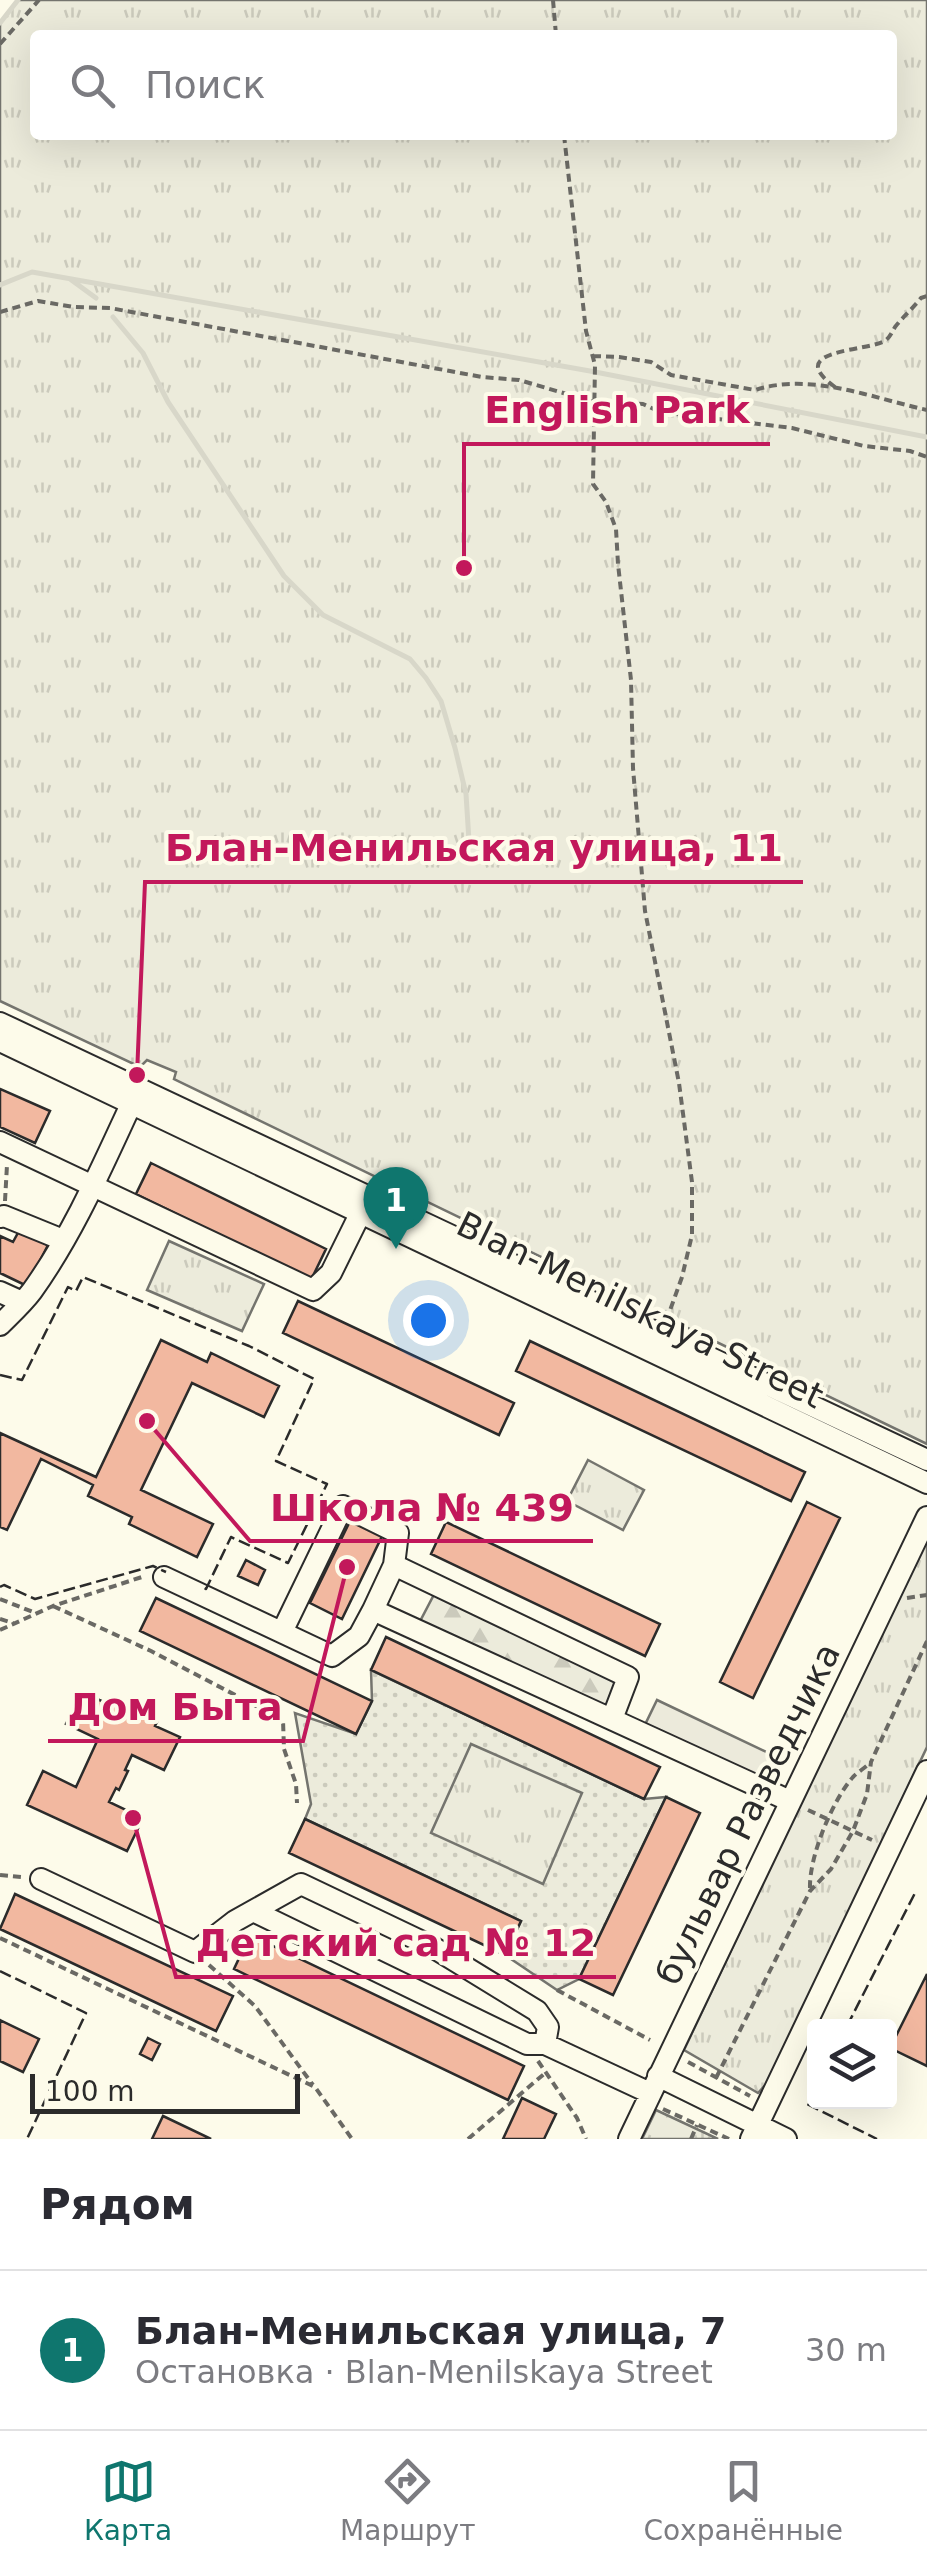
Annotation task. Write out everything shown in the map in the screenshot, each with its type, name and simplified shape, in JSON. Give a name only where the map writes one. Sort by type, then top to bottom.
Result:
[{"type":"street","name":"Blan-Menilskaya Street","points":[[0,1023],[135,1096],[365,1205],[927,1483]]},
{"type":"street","name":"Blan-Menilskaya Street","points":[[0,1041],[135,1096]]},
{"type":"street","points":[[0,1325],[48,1268],[94,1185],[135,1096]]},
{"type":"street","points":[[4,1144],[313,1290],[330,1272],[365,1205]]},
{"type":"street","name":"Blan-Menilskaya Street","points":[[365,1205],[660,1334],[927,1460]]},
{"type":"street","points":[[2,1217],[63,1240]]},
{"type":"street","points":[[0,1292],[22,1302]]},
{"type":"street","points":[[164,1577],[332,1656],[359,1636],[394,1565],[398,1532],[343,1506],[282,1632]]},
{"type":"street","name":"бульвар Разведчика","points":[[629,2139],[656,2092],[927,1517]]},
{"type":"street","points":[[394,1565],[628,1677],[612,1719]]},
{"type":"street","points":[[372,1610],[790,1801]]},
{"type":"street","points":[[754,2132],[927,1771]]},
{"type":"street","points":[[41,1880],[194,1952],[253,1910],[301,1884],[431,1946],[537,2010],[548,2027],[536,2044]]},
{"type":"street","points":[[253,1910],[536,2044],[754,2132],[786,2139]]},
{"type":"path","points":[[0,44],[38,0]]},
{"type":"path","points":[[554,0],[556,30]]},
{"type":"path","points":[[565,140],[586,331],[595,364],[593,484],[606,502],[616,528],[631,680],[633,768],[645,911],[678,1083],[692,1182],[692,1235],[682,1277],[660,1334]]},
{"type":"path","points":[[839,390],[820,374],[821,362],[831,353],[867,348],[886,340],[921,298],[927,296]]},
{"type":"path","points":[[0,312],[38,301],[110,308],[519,380],[594,402],[643,404],[660,412],[792,428],[864,446],[927,456]]},
{"type":"path","points":[[593,356],[651,362],[671,375],[755,390],[801,384],[927,410]]},
{"type":"path","points":[[2,1217],[4,1144]]},
{"type":"path","points":[[0,1630],[53,1606],[148,1575],[164,1577]]},
{"type":"path","points":[[0,1599],[36,1613]]},
{"type":"path","points":[[53,1606],[151,1651],[283,1720],[284,1749],[296,1784],[297,1803]]},
{"type":"path","points":[[0,1619],[13,1622]]},
{"type":"path","points":[[716,2078],[810,1892],[832,1869],[853,1831],[867,1794],[872,1762],[927,1641]]},
{"type":"path","points":[[810,1892],[814,1853],[828,1819],[852,1779],[872,1762]]},
{"type":"path","points":[[790,1801],[890,1848]]},
{"type":"path","points":[[0,1938],[315,2088]]},
{"type":"path","points":[[194,1952],[255,2006],[352,2139]]},
{"type":"path","points":[[557,1990],[650,2040]]},
{"type":"path","points":[[536,2044],[546,2073],[577,2118],[586,2139]]},
{"type":"path","points":[[682,2058],[758,2101]]},
{"type":"path","points":[[468,2139],[546,2073]]},
{"type":"path","points":[[656,2092],[698,2125],[729,2139]]},
{"type":"path","points":[[691,2139],[698,2125]]},
{"type":"green space","points":[[18,0],[927,0],[927,1444],[174,1079],[176,1072],[147,1060],[140,1067],[0,1001],[0,23]]},
{"type":"green space","points":[[169,1241],[264,1284],[242,1331],[147,1290]]},
{"type":"green space","points":[[588,1460],[644,1490],[623,1530],[567,1501]]},
{"type":"green space","points":[[927,1535],[927,1747],[768,2082],[758,2093],[684,2050]]},
{"type":"green space","points":[[438,1587],[628,1677],[612,1719],[416,1629]]},
{"type":"green space","points":[[371,1670],[644,1799],[666,1797],[579,1979],[557,1990],[505,1955],[521,1921],[305,1819],[311,1804],[295,1713],[356,1734],[372,1701]]},
{"type":"green space","points":[[471,1744],[582,1793],[543,1884],[431,1833]]},
{"type":"green space","points":[[656,2110],[718,2139],[642,2139]]},
{"type":"shaded area","points":[[657,1700],[779,1758],[764,1789],[641,1733]]},
{"type":"building","points":[[0,1089],[50,1111],[35,1143],[0,1127]]},
{"type":"building","points":[[151,1163],[326,1249],[311,1280],[136,1194]]},
{"type":"building","points":[[19,1231],[48,1245],[27,1286],[0,1273],[0,1236],[13,1242]]},
{"type":"building","points":[[298,1301],[514,1403],[499,1435],[283,1333]]},
{"type":"building","points":[[161,1340],[207,1362],[211,1353],[279,1386],[264,1417],[192,1383],[141,1490],[213,1524],[197,1557],[129,1524],[132,1517],[88,1496],[93,1485],[41,1459],[7,1530],[0,1527],[0,1433],[96,1477]]},
{"type":"building","points":[[530,1341],[805,1472],[791,1501],[516,1371]]},
{"type":"building","points":[[807,1502],[840,1518],[753,1698],[720,1682]]},
{"type":"building","points":[[353,1515],[385,1530],[342,1619],[310,1603]]},
{"type":"building","points":[[446,1522],[660,1624],[645,1656],[431,1554]]},
{"type":"building","points":[[246,1560],[265,1570],[258,1585],[238,1576]]},
{"type":"building","points":[[156,1598],[372,1701],[356,1734],[140,1631]]},
{"type":"building","points":[[386,1637],[660,1767],[644,1799],[371,1670]]},
{"type":"building","points":[[82,1692],[108,1704],[110,1700],[180,1737],[164,1770],[132,1755],[119,1790],[116,1788],[109,1802],[143,1818],[127,1851],[27,1805],[43,1771],[76,1787],[98,1739],[66,1724]]},
{"type":"building","points":[[666,1797],[700,1813],[613,1995],[579,1979]]},
{"type":"building","points":[[305,1819],[521,1921],[505,1955],[289,1853]]},
{"type":"building","points":[[15,1894],[233,1996],[216,2031],[0,1929]]},
{"type":"building","points":[[250,1935],[524,2066],[508,2100],[234,1969]]},
{"type":"building","points":[[927,1974],[927,2066],[897,2051],[897,2034]]},
{"type":"building","points":[[0,2020],[39,2039],[23,2072],[0,2061]]},
{"type":"building","points":[[148,2038],[160,2044],[152,2060],[140,2054]]},
{"type":"building","points":[[522,2098],[556,2114],[544,2139],[503,2139]]},
{"type":"building","points":[[163,2116],[211,2139],[152,2139]]},
{"type":"waterway","points":[[0,23],[18,0]]},
{"type":"waterway","points":[[0,285],[32,272],[590,371],[927,437]]},
{"type":"waterway","points":[[70,279],[96,298]]},
{"type":"waterway","points":[[113,317],[143,353],[168,402],[284,576],[323,615],[410,659],[426,678],[441,701],[455,748],[466,794],[469,841]]},
{"type":"fence","points":[[0,1375],[22,1380],[68,1287],[76,1291],[83,1277],[249,1346],[314,1379],[276,1461],[327,1484],[288,1563],[231,1537],[206,1589],[203,1587]]},
{"type":"fence","points":[[0,1587],[4,1585],[35,1599],[153,1566],[166,1572]]},
{"type":"fence","points":[[851,2019],[915,1893]]},
{"type":"fence","points":[[0,1971],[86,2013],[27,2139]]},
{"type":"fence","points":[[817,2109],[877,2139]]},
{"type":"place","name":"English Park","points":[[464,568]]},
{"type":"place","name":"Блан-Менильская улица, 11","points":[[137,1075]]},
{"type":"place","name":"Блан-Менильская улица, 7","points":[[396,1249]]},
{"type":"place","name":"Школа № 439","points":[[147,1421]]},
{"type":"place","name":"Дом Быта","points":[[347,1567]]},
{"type":"place","name":"Детский сад № 12","points":[[133,1818]]}]
